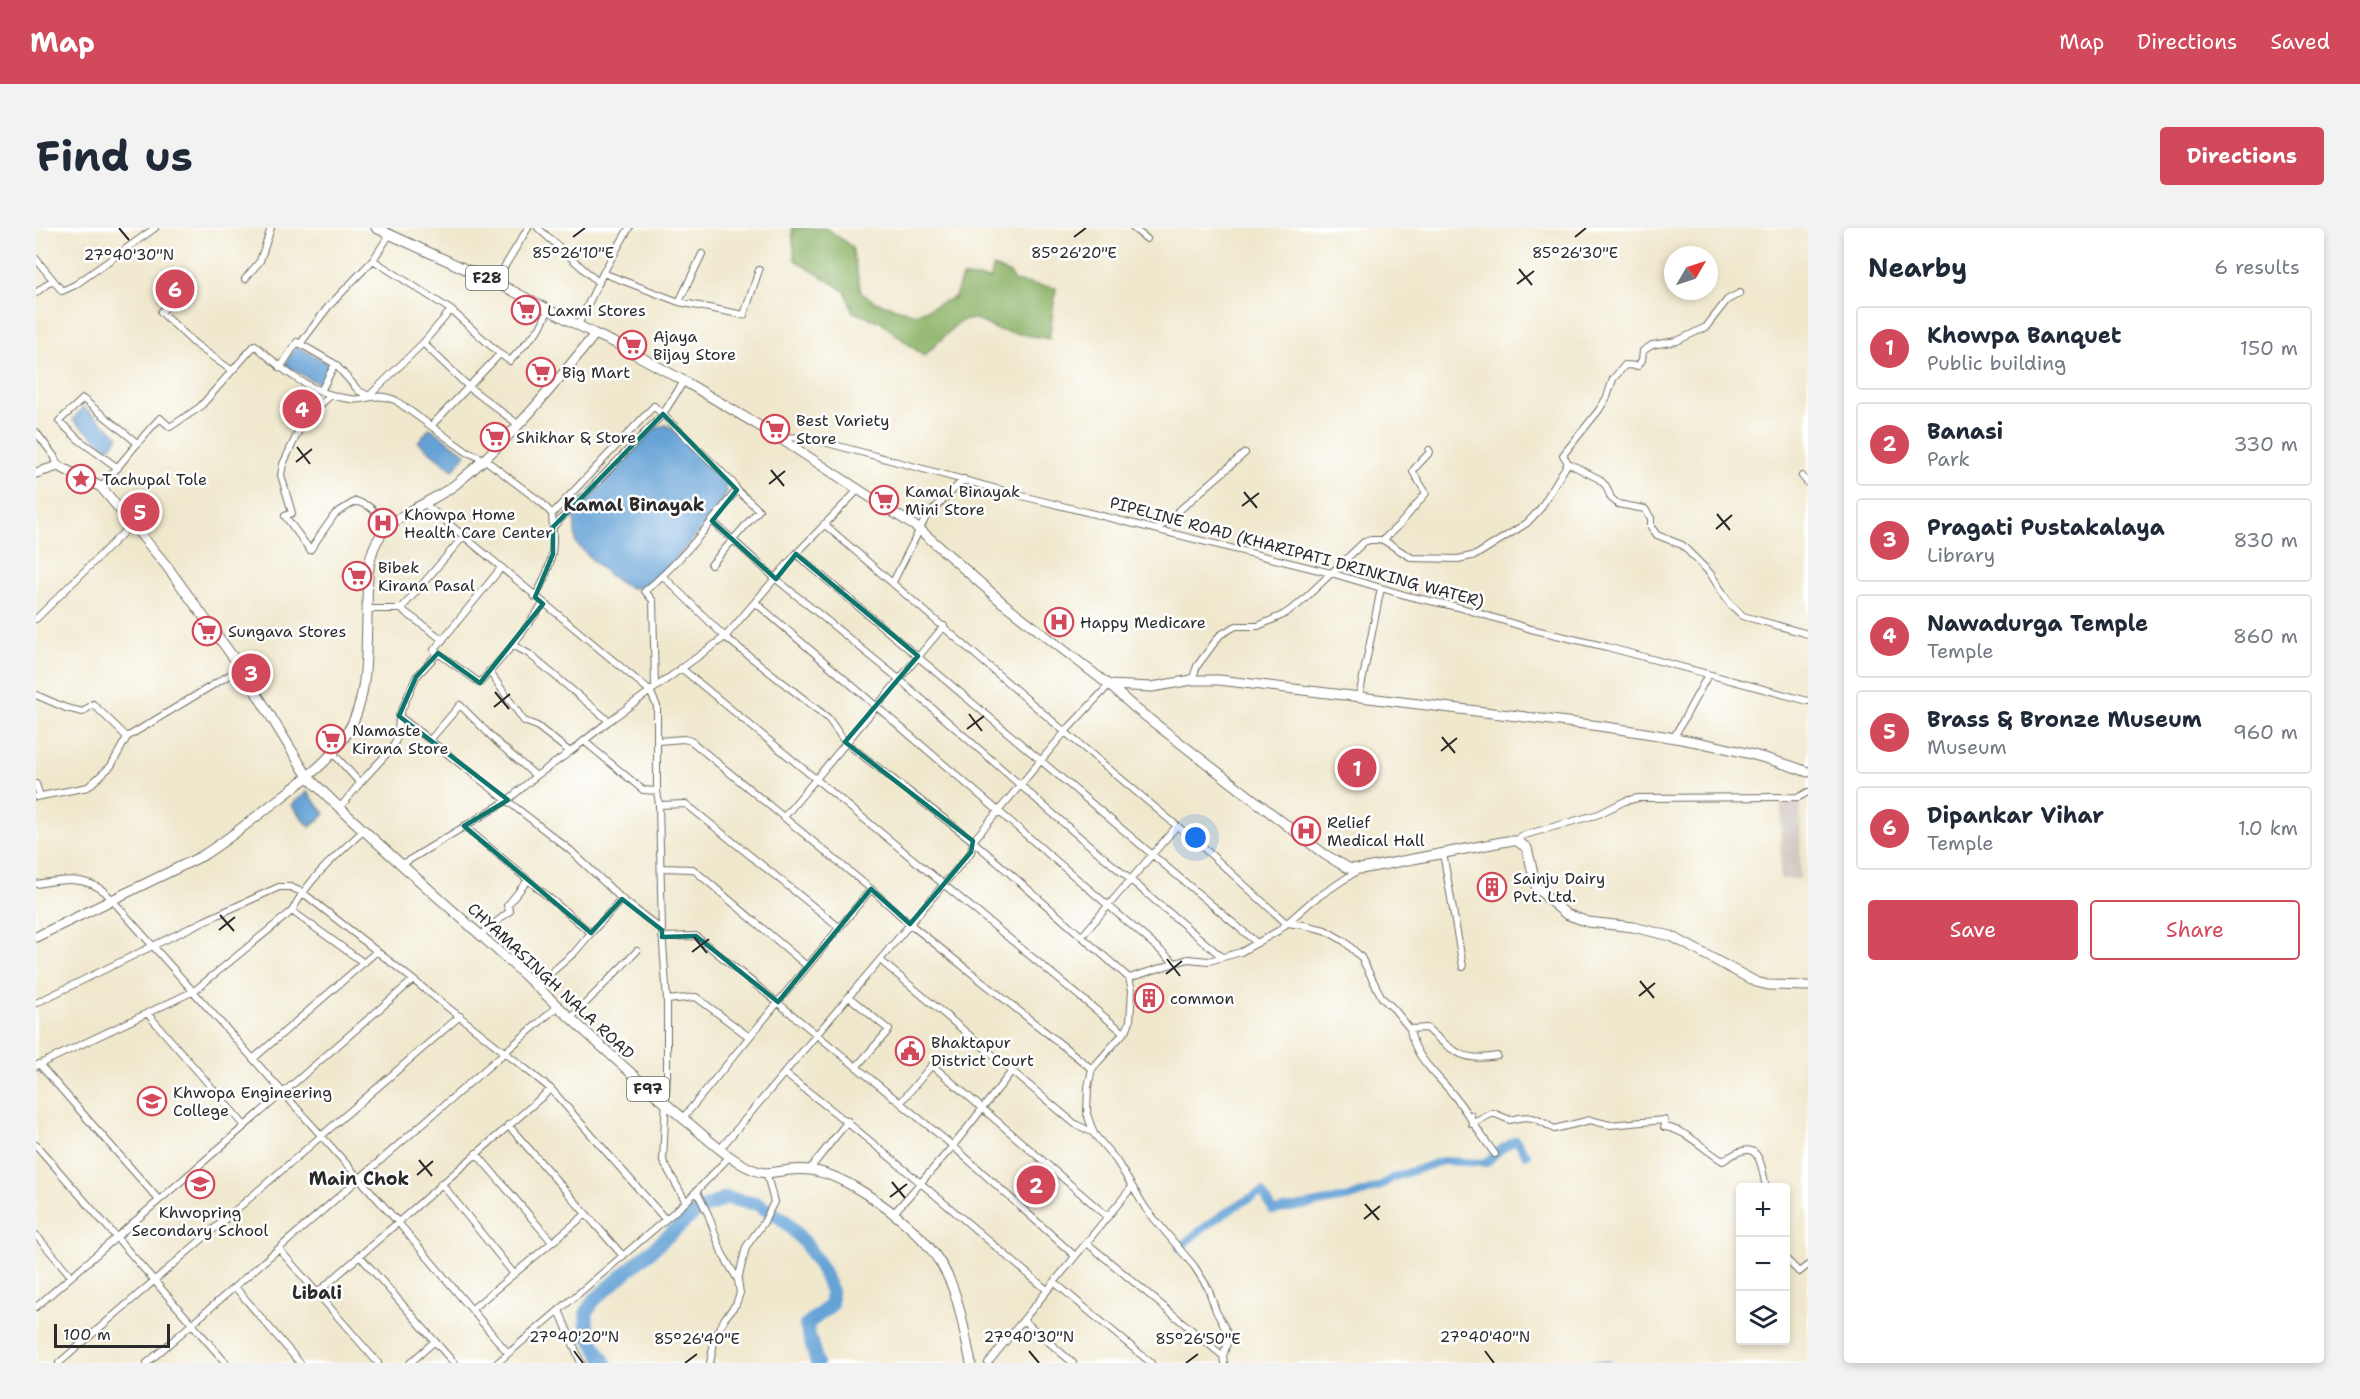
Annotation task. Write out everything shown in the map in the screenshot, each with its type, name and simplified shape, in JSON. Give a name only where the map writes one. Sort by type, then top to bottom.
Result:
[{"type":"main road","name":"F28","points":[[376,228],[495,282],[615,343],[778,437],[919,529],[1003,603],[1109,684]]},
{"type":"main road","points":[[36,937],[201,856],[224,842],[308,777],[333,753],[352,723],[361,699],[372,552],[382,534],[391,525],[454,485],[484,459],[519,425],[595,334]]},
{"type":"main road","points":[[36,473],[58,466],[101,487]]},
{"type":"main road","name":"CHYAMASINGH NALA ROAD","points":[[101,487],[166,565],[241,668],[308,777],[339,809],[665,1104],[729,1156],[752,1172],[767,1175],[809,1170],[834,1177],[893,1214],[930,1248],[950,1278],[971,1363]]},
{"type":"main road","points":[[1109,684],[1152,687],[1192,680],[1250,683],[1592,725],[1673,739],[1807,770]]},
{"type":"main road","points":[[1109,684],[1135,708],[1324,854],[1348,868],[1361,869],[1517,841],[1527,848],[1536,886],[1566,914],[1588,922],[1633,927],[1671,936],[1756,982],[1768,985],[1808,986]]},
{"type":"street","points":[[36,259],[62,291],[75,285],[154,228]]},
{"type":"street","points":[[245,279],[260,261],[271,228]]},
{"type":"street","points":[[495,282],[528,228]]},
{"type":"street","points":[[538,228],[598,284]]},
{"type":"street","points":[[578,325],[603,273],[629,228]]},
{"type":"street","points":[[1133,228],[1146,239]]},
{"type":"street","points":[[300,344],[328,307],[373,260],[390,234]]},
{"type":"street","points":[[679,302],[702,254]]},
{"type":"street","points":[[373,260],[451,310],[510,361],[540,328],[549,309]]},
{"type":"street","points":[[603,273],[679,302],[744,315],[759,270]]},
{"type":"street","points":[[36,293],[52,280]]},
{"type":"street","points":[[168,289],[176,298],[161,312],[195,344],[231,370]]},
{"type":"street","points":[[1740,293],[1727,300],[1706,327],[1677,341],[1652,345],[1643,351],[1642,360],[1638,366],[1625,365],[1613,379],[1607,398],[1599,410],[1563,455],[1568,463],[1599,479],[1606,486],[1611,498],[1618,504],[1645,509],[1651,518],[1651,527],[1657,535],[1682,545],[1710,573],[1730,604],[1743,616],[1808,634]]},
{"type":"street","points":[[369,396],[423,343],[451,310]]},
{"type":"street","points":[[279,368],[297,342],[335,364],[359,391],[369,396]]},
{"type":"street","points":[[423,343],[470,388],[519,425]]},
{"type":"street","points":[[101,487],[136,442],[160,418],[170,427],[200,407],[217,391],[231,370],[255,345],[279,368],[330,396],[354,400],[369,396],[384,396],[395,400],[467,452],[484,459],[542,503],[552,514],[553,554],[535,597]]},
{"type":"street","points":[[431,426],[470,388],[500,354]]},
{"type":"street","points":[[321,391],[335,364]]},
{"type":"street","points":[[553,528],[663,414],[684,381]]},
{"type":"street","points":[[330,396],[302,424],[283,464],[281,475],[292,513],[285,516],[310,550],[335,514],[356,501],[368,506],[391,525]]},
{"type":"street","points":[[118,468],[79,440],[59,421],[83,399],[136,442]]},
{"type":"street","points":[[552,514],[654,406],[759,510],[711,565]]},
{"type":"street","points":[[36,432],[58,466]]},
{"type":"street","name":"PIPELINE ROAD (KHARIPATI DRINKING WATER)","points":[[778,437],[809,438],[1026,497],[1331,573],[1531,629],[1607,647],[1808,702]]},
{"type":"street","points":[[1383,540],[1402,522],[1426,493],[1413,472],[1430,452],[1428,450]]},
{"type":"street","points":[[1158,529],[1245,453]]},
{"type":"street","points":[[1192,680],[1203,657],[1220,635],[1236,626],[1258,626],[1271,622],[1299,604],[1370,540],[1383,540],[1412,558],[1458,559],[1476,555],[1527,523],[1540,510],[1568,463]]},
{"type":"street","points":[[1802,476],[1808,483]]},
{"type":"street","points":[[893,582],[926,517],[964,479]]},
{"type":"street","points":[[401,865],[508,800],[609,721],[725,637],[796,554],[859,489]]},
{"type":"street","points":[[686,1202],[663,1161],[667,1000],[662,934],[657,792],[657,706],[652,689],[653,602],[645,591],[663,576],[737,490]]},
{"type":"street","points":[[424,504],[543,604],[652,689]]},
{"type":"street","points":[[712,521],[776,579],[899,679],[1222,957]]},
{"type":"street","points":[[36,619],[132,524]]},
{"type":"street","points":[[824,524],[1176,827],[1207,851],[1286,923],[1324,930],[1344,941],[1362,957],[1382,998],[1410,1029],[1412,1042],[1434,1075],[1455,1097],[1495,1154]]},
{"type":"street","points":[[401,609],[463,537]]},
{"type":"street","points":[[796,554],[1257,943]]},
{"type":"street","points":[[501,568],[434,651],[480,683],[513,645],[543,604]]},
{"type":"street","points":[[663,576],[725,637],[828,718],[845,742],[973,841],[1129,978],[1132,990],[1130,1021],[1124,1033],[1092,1069],[1088,1086],[1087,1114],[1094,1134],[1116,1160],[1146,1209],[1194,1266],[1208,1288],[1226,1330],[1228,1340],[1224,1360],[1087,1243]]},
{"type":"street","points":[[1359,698],[1382,588]]},
{"type":"street","points":[[756,603],[999,810],[1064,870],[1174,962]]},
{"type":"street","points":[[368,609],[401,609],[442,640]]},
{"type":"street","points":[[784,817],[944,626]]},
{"type":"street","points":[[513,645],[529,654],[609,721]]},
{"type":"street","points":[[339,809],[393,747],[398,735],[399,716],[416,677],[438,653]]},
{"type":"street","points":[[36,784],[38,797],[88,787],[111,766],[127,737],[241,668]]},
{"type":"street","points":[[681,668],[1124,1033]]},
{"type":"street","points":[[489,671],[524,721],[537,726],[570,752]]},
{"type":"street","points":[[1673,739],[1708,675]]},
{"type":"street","points":[[720,1149],[971,852],[973,841],[1065,732],[1109,684]]},
{"type":"street","points":[[36,695],[66,708],[83,712],[93,704],[127,737]]},
{"type":"street","points":[[430,740],[460,705],[498,743],[536,776]]},
{"type":"street","points":[[399,716],[570,850],[662,934],[696,936],[953,1146],[1075,1256]]},
{"type":"street","points":[[658,741],[684,739],[691,741],[871,889],[910,924],[1092,1069]]},
{"type":"street","points":[[584,741],[644,790],[657,792]]},
{"type":"street","points":[[333,753],[360,783]]},
{"type":"street","points":[[1517,841],[1521,836],[1599,814],[1625,801],[1638,798],[1799,797],[1808,792]]},
{"type":"street","points":[[659,805],[686,804],[838,927]]},
{"type":"street","points":[[464,826],[591,933]]},
{"type":"street","points":[[1082,936],[1176,827]]},
{"type":"street","points":[[159,1200],[38,1065],[194,991],[292,911],[302,892],[363,831]]},
{"type":"street","points":[[1443,853],[1463,968]]},
{"type":"street","points":[[661,868],[693,869],[807,966]]},
{"type":"street","points":[[1129,978],[1174,962],[1188,959],[1209,961],[1241,952],[1278,931],[1312,901],[1361,869]]},
{"type":"street","points":[[36,884],[62,880],[86,880],[99,887],[112,899],[397,1221],[508,1353]]},
{"type":"street","points":[[480,935],[510,911],[507,906],[528,880]]},
{"type":"street","points":[[36,1003],[204,921],[279,887],[290,886],[302,892],[551,1089],[665,1219]]},
{"type":"street","points":[[682,1118],[871,889]]},
{"type":"street","points":[[536,986],[575,952],[622,899]]},
{"type":"street","points":[[292,911],[364,963]]},
{"type":"street","points":[[570,1019],[637,951]]},
{"type":"street","points":[[253,1059],[376,952]]},
{"type":"street","points":[[880,960],[1075,1124],[1094,1134]]},
{"type":"street","points":[[36,1307],[413,980]]},
{"type":"street","points":[[667,1000],[696,997],[748,1036]]},
{"type":"street","points":[[849,998],[890,1030],[857,1066]]},
{"type":"street","points":[[150,1362],[557,1007]]},
{"type":"street","points":[[147,1013],[245,1126]]},
{"type":"street","points":[[59,1363],[460,1016]]},
{"type":"street","points":[[1410,1029],[1427,1028],[1455,1054],[1486,1058],[1497,1056]]},
{"type":"street","points":[[900,1102],[932,1065],[1108,1217]]},
{"type":"street","points":[[893,1214],[953,1146],[1012,1071]]},
{"type":"street","points":[[784,1073],[848,1121],[1047,1290]]},
{"type":"street","points":[[316,1293],[551,1089]]},
{"type":"street","points":[[1472,1124],[1493,1113],[1510,1120],[1524,1115],[1540,1120],[1554,1129],[1590,1120],[1610,1125],[1664,1120],[1664,1127],[1671,1128],[1723,1161],[1737,1151],[1752,1151],[1757,1154],[1762,1163],[1765,1183]]},
{"type":"street","points":[[1471,1115],[1472,1124]]},
{"type":"street","points":[[809,1170],[848,1121]]},
{"type":"street","points":[[508,1125],[623,1256]]},
{"type":"street","points":[[36,1145],[226,1363]]},
{"type":"street","points":[[476,1153],[552,1242]]},
{"type":"street","points":[[497,1363],[665,1219],[699,1195],[729,1156]]},
{"type":"street","points":[[738,1280],[746,1247],[764,1222],[774,1202],[767,1175]]},
{"type":"street","points":[[441,1183],[514,1274]]},
{"type":"street","points":[[988,1363],[1132,1187]]},
{"type":"street","points":[[699,1195],[722,1253],[738,1280],[740,1293],[736,1304],[715,1337],[710,1363]]},
{"type":"street","points":[[472,1309],[586,1214]]},
{"type":"street","points":[[36,1234],[71,1276]]},
{"type":"street","points":[[279,1249],[378,1363]]},
{"type":"street","points":[[359,1255],[454,1363]]},
{"type":"street","points":[[1790,1264],[1799,1272],[1808,1265]]},
{"type":"street","points":[[1054,1282],[1150,1363]]},
{"type":"street","points":[[235,1287],[300,1363]]},
{"type":"street","points":[[559,1310],[581,1363]]},
{"type":"street","points":[[1023,1320],[1073,1363]]},
{"type":"street","points":[[410,1363],[435,1341]]},
{"type":"highlighted area","points":[[663,414],[737,490],[712,521],[776,579],[796,554],[918,656],[845,742],[973,841],[971,852],[910,924],[871,889],[778,1002],[696,936],[662,937],[662,930],[622,899],[591,933],[464,826],[508,800],[399,716],[416,677],[438,653],[480,683],[543,604],[535,597],[553,554],[553,527]]},
{"type":"shaded area","points":[[1781,802],[1801,803],[1800,879],[1780,879]]},
{"type":"green space","points":[[792,228],[826,228],[852,247],[861,293],[875,302],[916,314],[955,297],[962,277],[991,279],[993,267],[1011,274],[1013,281],[1056,288],[1049,339],[998,330],[975,319],[960,321],[924,356],[879,321],[853,312],[845,291],[795,260]]},
{"type":"water","points":[[296,346],[333,366],[322,386],[285,365]]},
{"type":"water","points":[[83,407],[119,436],[109,449],[73,420]]},
{"type":"water","points":[[666,425],[673,429],[725,482],[727,492],[722,503],[669,566],[644,585],[628,587],[612,577],[576,543],[574,514],[655,428]]},
{"type":"water","points":[[430,428],[466,454],[453,470],[418,442]]},
{"type":"water","points":[[307,792],[325,814],[310,827],[291,805]]},
{"type":"waterway","points":[[1179,1248],[1219,1217],[1262,1192],[1273,1211],[1351,1197],[1379,1187],[1392,1178],[1442,1161],[1486,1163],[1516,1140],[1527,1154]]},
{"type":"waterway","points":[[605,1363],[588,1334],[586,1314],[593,1301],[697,1211],[726,1198],[757,1204],[784,1220],[805,1243],[822,1269],[831,1291],[831,1305],[806,1325],[817,1363]]},
{"type":"waterway","points":[[1574,1363],[1608,1361],[1611,1363]]},
{"type":"place","name":"Dipankar Vihar","points":[[175,289]]},
{"type":"place","name":"Laxmi Stores","points":[[526,310]]},
{"type":"place","name":"Ajaya Bijay Store","points":[[632,345]]},
{"type":"place","name":"Big Mart","points":[[541,372]]},
{"type":"place","name":"Nawadurga Temple","points":[[302,409]]},
{"type":"place","name":"Best Variety Store","points":[[775,429]]},
{"type":"place","name":"Shikhar & Store","points":[[495,437]]},
{"type":"place","name":"Tachupal Tole","points":[[81,479]]},
{"type":"place","name":"Kamal Binayak Mini Store","points":[[884,500]]},
{"type":"place","name":"Brass & Bronze Museum","points":[[140,512]]},
{"type":"place","name":"Khowpa Home Health Care Center","points":[[383,523]]},
{"type":"place","name":"Bibek Kirana Pasal","points":[[357,576]]},
{"type":"place","name":"Happy Medicare","points":[[1059,622]]},
{"type":"place","name":"Sungava Stores","points":[[207,631]]},
{"type":"place","name":"Pragati Pustakalaya","points":[[251,673]]},
{"type":"place","name":"Namaste Kirana Store","points":[[331,739]]},
{"type":"place","name":"Khowpa Banquet","points":[[1357,768]]},
{"type":"place","name":"Relief Medical Hall","points":[[1306,831]]},
{"type":"place","name":"Sainju Dairy Pvt. Ltd.","points":[[1492,887]]},
{"type":"place","name":"common","points":[[1149,998]]},
{"type":"place","name":"Bhaktapur District Court","points":[[910,1051]]},
{"type":"place","name":"Khwopa Engineering College","points":[[152,1101]]},
{"type":"place","name":"Khwopring Secondary School","points":[[200,1184]]},
{"type":"place","name":"Banasi","points":[[1036,1185]]},
{"type":"district","name":"Kamal Binayak","points":[[634,505]]},
{"type":"district","name":"Main Chok","points":[[359,1179]]},
{"type":"district","name":"Libali","points":[[317,1293]]}]
